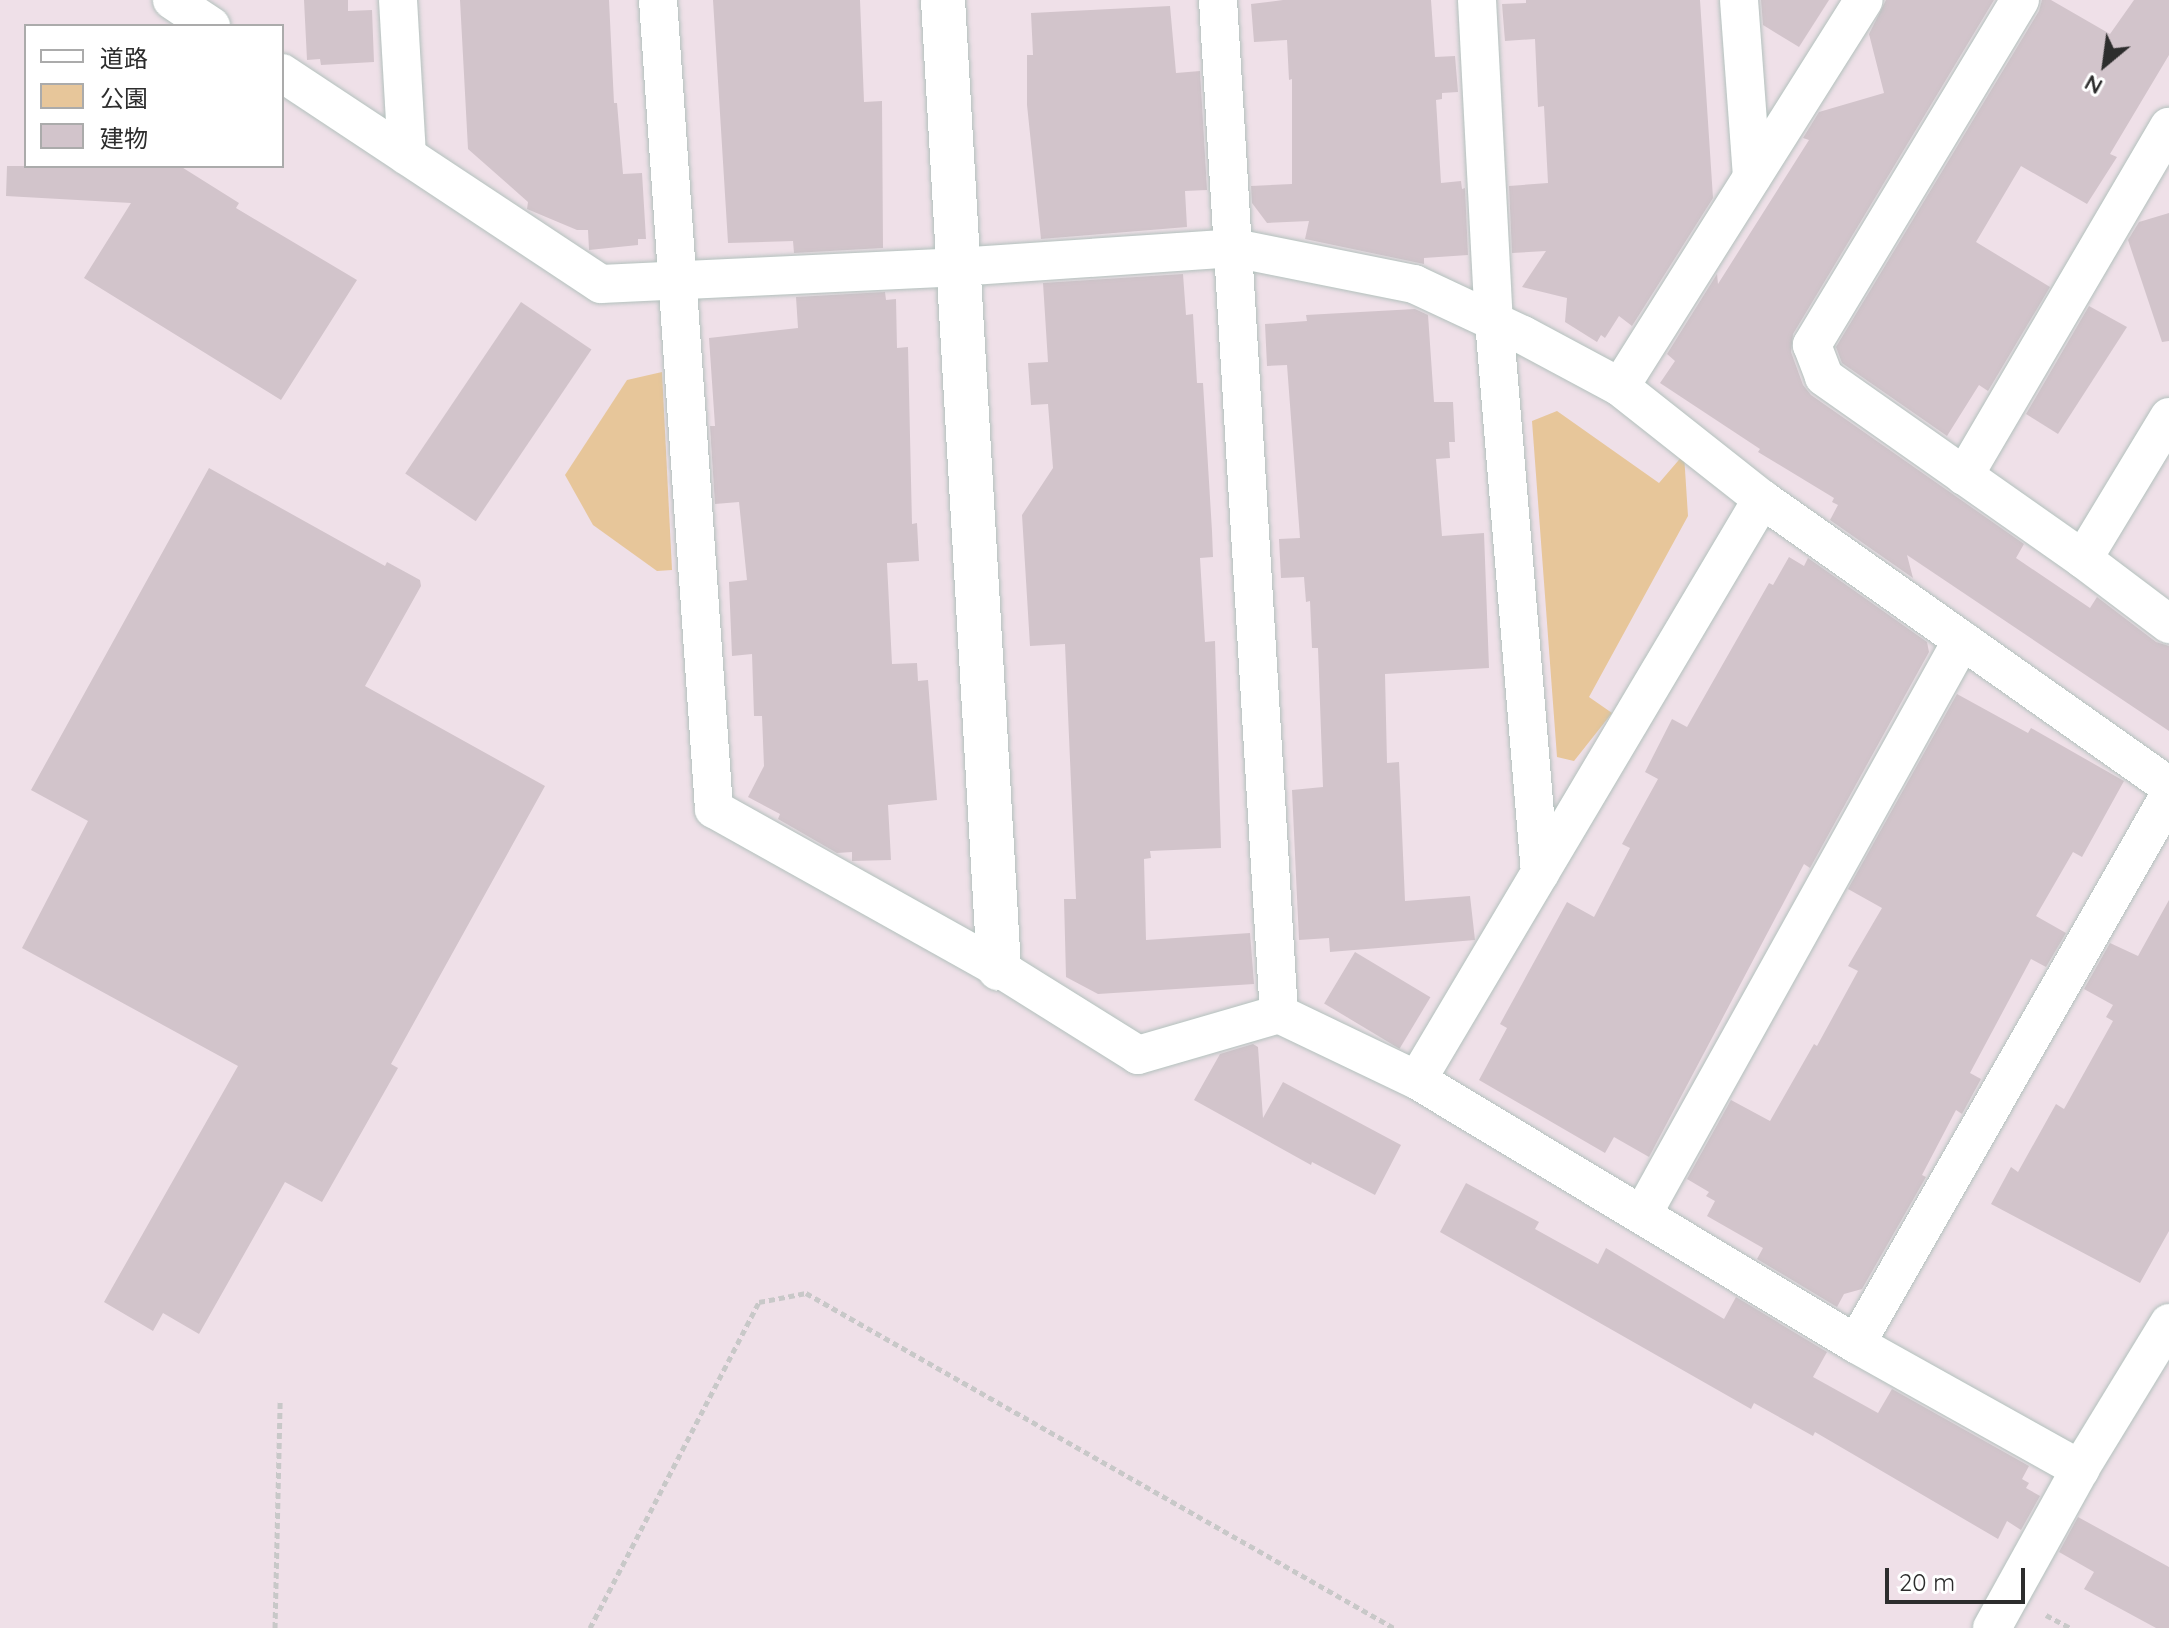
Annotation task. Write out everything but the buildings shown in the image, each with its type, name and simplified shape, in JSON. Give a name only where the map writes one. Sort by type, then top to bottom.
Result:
[{"type":"street","points":[[172,0],[208,24]]},
{"type":"street","points":[[398,0],[407,156]]},
{"type":"street","points":[[658,0],[714,809],[999,968],[1138,1055],[1279,1014],[1417,1080],[1856,1344],[2080,1469]]},
{"type":"street","points":[[943,0],[999,968]]},
{"type":"street","points":[[1218,0],[1279,1014]]},
{"type":"street","points":[[1477,0],[1494,321],[1540,873]]},
{"type":"street","points":[[1739,0],[1752,177]]},
{"type":"street","points":[[1620,387],[1864,0]]},
{"type":"street","points":[[2020,0],[1812,345],[1824,377],[2083,559],[2169,624]]},
{"type":"street","points":[[284,74],[601,284],[957,267],[1234,248],[1414,284],[1494,321],[1620,387],[1762,499],[2169,786]]},
{"type":"street","points":[[1964,476],[2155,169],[2169,127]]},
{"type":"street","points":[[2083,559],[2169,417]]},
{"type":"street","points":[[1417,1080],[1762,499]]},
{"type":"street","points":[[1642,1215],[1962,640]]},
{"type":"street","points":[[1856,1344],[2169,796]]},
{"type":"street","points":[[1992,1628],[2080,1469],[2169,1323]]},
{"type":"path","points":[[590,1628],[759,1302],[806,1293],[1394,1628]]},
{"type":"path","points":[[275,1628],[280,1402]]},
{"type":"green space","points":[[662,372],[672,570],[657,571],[593,525],[565,475],[627,380]]},
{"type":"green space","points":[[1557,411],[1659,483],[1684,454],[1688,516],[1589,697],[1612,713],[1574,761],[1557,757],[1532,421]]}]
